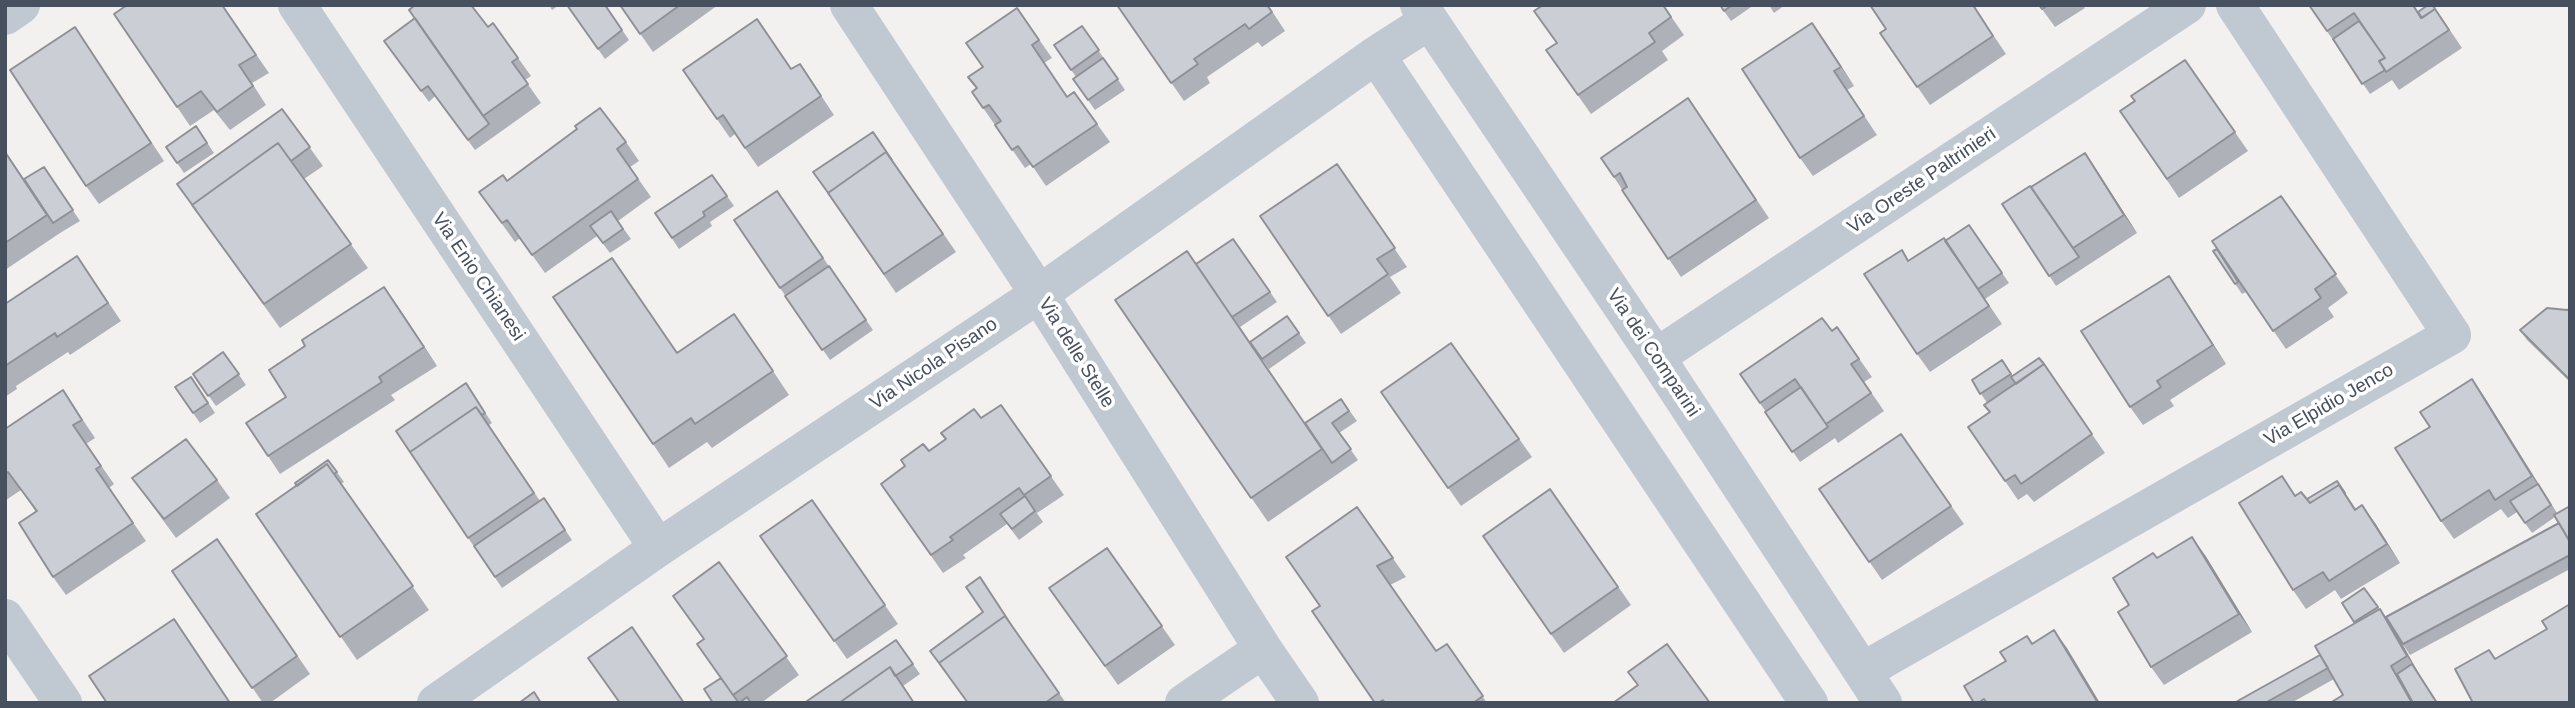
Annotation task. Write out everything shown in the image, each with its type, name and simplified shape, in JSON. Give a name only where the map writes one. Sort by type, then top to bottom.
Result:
[{"type":"street","points":[[5,16],[21,5]]},
{"type":"street","name":"Via Enio Chianesi","points":[[297,5],[658,548]]},
{"type":"street","name":"Via delle Stelle","points":[[849,5],[1039,294],[1263,649],[1300,703]]},
{"type":"street","name":"Via Oreste Paltrinieri","points":[[1656,356],[2187,5]]},
{"type":"street","name":"Via Elpidio Jenco","points":[[1863,671],[2452,334],[2235,5]]},
{"type":"street","name":"Via Nicola Pisano","points":[[436,703],[658,548],[1039,294],[1376,55],[1424,13]]},
{"type":"street","name":"Via dei Comparini","points":[[1424,13],[1656,356],[1883,703]]},
{"type":"street","points":[[1376,55],[1809,703]]},
{"type":"street","points":[[5,618],[63,703]]},
{"type":"street","points":[[1184,703],[1263,649]]},
{"type":"building","points":[[127,5],[222,5],[256,55],[239,65],[253,86],[217,112],[201,91],[177,107],[114,14]]},
{"type":"building","points":[[415,5],[471,5],[488,27],[493,23],[518,58],[512,62],[528,84],[483,116],[409,10]]},
{"type":"building","points":[[567,5],[605,5],[622,30],[598,49]]},
{"type":"building","points":[[620,5],[680,5],[640,34]]},
{"type":"building","points":[[1117,5],[1267,5],[1272,12],[1249,29],[1245,24],[1194,59],[1198,64],[1171,83]]},
{"type":"building","points":[[1543,5],[1663,5],[1671,17],[1649,33],[1655,42],[1578,95],[1546,50],[1557,43],[1534,11]]},
{"type":"building","points":[[1720,5],[1732,5],[1724,11]]},
{"type":"building","points":[[1870,5],[1973,5],[1993,36],[1917,87],[1880,33],[1886,29]]},
{"type":"building","points":[[2309,5],[2413,5],[2421,18],[2435,9],[2449,30],[2386,72],[2379,61],[2385,58],[2354,13],[2327,31]]},
{"type":"building","points":[[2428,5],[2433,5],[2435,9],[2422,18],[2418,12]]},
{"type":"building","points":[[1017,8],[1039,40],[1032,45],[1067,97],[1074,92],[1097,124],[1033,167],[1018,146],[1012,150],[995,125],[1001,121],[989,105],[983,108],[972,92],[977,88],[968,77],[983,67],[966,43]]},
{"type":"building","points":[[415,18],[489,124],[468,140],[428,86],[421,91],[384,41]]},
{"type":"building","points":[[757,19],[791,69],[800,64],[821,96],[745,148],[723,115],[717,119],[683,70]]},
{"type":"building","points":[[2359,21],[2385,58],[2379,61],[2385,70],[2362,84],[2333,39]]},
{"type":"building","points":[[1812,23],[1841,67],[1834,71],[1864,116],[1800,158],[1742,69]]},
{"type":"building","points":[[1082,26],[1099,50],[1071,70],[1054,45]]},
{"type":"building","points":[[75,27],[151,143],[86,186],[10,70]]},
{"type":"building","points":[[1103,58],[1118,79],[1088,100],[1073,79]]},
{"type":"building","points":[[2185,60],[2235,132],[2167,179],[2120,111],[2135,101],[2131,96]]},
{"type":"building","points":[[1688,98],[1756,200],[1668,259],[1622,190],[1627,187],[1620,173],[1614,177],[1601,158]]},
{"type":"building","points":[[600,108],[626,142],[617,149],[638,179],[532,255],[507,220],[502,223],[479,192],[503,175],[507,181],[577,129],[575,126]]},
{"type":"building","points":[[282,109],[310,147],[291,161],[278,143],[192,205],[177,184]]},
{"type":"building","points":[[196,126],[207,143],[177,163],[166,147]]},
{"type":"building","points":[[873,132],[892,160],[886,152],[828,193],[813,172]]},
{"type":"building","points":[[278,143],[351,244],[264,304],[192,205]]},
{"type":"building","points":[[5,152],[47,215],[5,243]]},
{"type":"building","points":[[886,152],[943,234],[884,274],[828,193]]},
{"type":"building","points":[[2085,153],[2124,215],[2073,248],[2031,187]]},
{"type":"building","points":[[1337,164],[1395,248],[1377,259],[1388,274],[1328,316],[1260,216]]},
{"type":"building","points":[[44,167],[73,210],[53,223],[24,179]]},
{"type":"building","points":[[712,175],[727,196],[703,212],[705,216],[672,238],[655,213]]},
{"type":"building","points":[[2030,186],[2079,257],[2049,276],[2002,204]]},
{"type":"building","points":[[777,191],[823,258],[780,288],[734,220]]},
{"type":"building","points":[[2281,196],[2336,274],[2315,289],[2321,298],[2273,331],[2212,241]]},
{"type":"building","points":[[611,211],[623,229],[603,243],[590,226]]},
{"type":"building","points":[[1969,225],[2002,273],[1978,289],[1945,241]]},
{"type":"building","points":[[1944,238],[1989,306],[1917,354],[1864,274],[1902,250],[1908,261]]},
{"type":"building","points":[[1233,239],[1270,292],[1232,317],[1196,264]]},
{"type":"building","points":[[2217,249],[2238,282],[2235,284],[2213,251]]},
{"type":"building","points":[[1187,251],[1322,449],[1251,498],[1115,300]]},
{"type":"building","points":[[77,256],[108,303],[57,337],[55,333],[5,366],[5,304]]},
{"type":"building","points":[[612,258],[677,353],[734,314],[773,371],[695,424],[691,418],[653,444],[553,297]]},
{"type":"building","points":[[829,266],[866,320],[822,350],[785,296]]},
{"type":"building","points":[[2169,276],[2213,345],[2157,381],[2161,387],[2130,407],[2081,331]]},
{"type":"building","points":[[384,287],[424,347],[379,377],[382,382],[268,456],[246,423],[286,397],[269,370],[305,346],[302,340]]},
{"type":"building","points":[[2547,308],[2570,309],[2570,380],[2520,330]]},
{"type":"building","points":[[1287,316],[1299,333],[1262,359],[1250,342]]},
{"type":"building","points":[[1822,318],[1832,331],[1837,327],[1859,359],[1851,364],[1871,393],[1826,424],[1795,379],[1760,403],[1740,374]]},
{"type":"building","points":[[1451,343],[1519,439],[1448,488],[1381,392]]},
{"type":"building","points":[[223,352],[239,374],[208,396],[193,374]]},
{"type":"building","points":[[2039,358],[2044,364],[2016,384],[2011,377]]},
{"type":"building","points":[[2002,360],[2011,374],[1980,394],[1972,380]]},
{"type":"building","points":[[2044,364],[2092,434],[2021,484],[2015,475],[2005,481],[1968,427],[1990,412],[1984,405]]},
{"type":"building","points":[[191,377],[208,403],[193,413],[175,387]]},
{"type":"building","points":[[2472,379],[2532,476],[2495,500],[2489,490],[2441,521],[2395,448],[2430,427],[2420,412]]},
{"type":"building","points":[[466,383],[485,413],[482,415],[476,407],[410,452],[396,431]]},
{"type":"building","points":[[1801,387],[1828,427],[1792,452],[1765,412]]},
{"type":"building","points":[[63,390],[82,420],[73,425],[101,466],[96,469],[133,523],[53,577],[19,523],[37,511],[8,472],[5,474],[5,429]]},
{"type":"building","points":[[1341,399],[1349,411],[1332,423],[1351,449],[1332,463],[1305,423]]},
{"type":"building","points":[[1001,405],[1051,476],[1024,495],[1019,488],[950,537],[953,540],[931,555],[881,484],[905,466],[901,460],[923,444],[929,451],[946,439],[941,433],[974,409],[981,418]]},
{"type":"building","points":[[476,407],[534,493],[468,538],[410,452]]},
{"type":"building","points":[[1901,434],[1951,506],[1869,562],[1819,489]]},
{"type":"building","points":[[186,439],[217,480],[164,519],[132,478]]},
{"type":"building","points":[[328,460],[337,472],[334,474],[327,464],[297,486],[295,483]]},
{"type":"building","points":[[327,464],[413,586],[340,637],[256,514]]},
{"type":"building","points":[[2282,476],[2295,496],[2301,492],[2310,503],[2339,485],[2355,510],[2362,505],[2387,544],[2329,581],[2323,572],[2293,590],[2239,503]]},
{"type":"building","points":[[2337,481],[2345,493],[2339,485],[2310,503],[2307,499]]},
{"type":"building","points":[[2538,484],[2551,505],[2525,523],[2510,501]]},
{"type":"building","points":[[1550,489],[1618,587],[1551,634],[1483,536]]},
{"type":"building","points":[[1025,496],[1035,511],[1012,529],[1000,514]]},
{"type":"building","points":[[544,498],[565,530],[495,577],[474,546]]},
{"type":"building","points":[[812,500],[885,605],[834,641],[760,536]]},
{"type":"building","points":[[2570,506],[2570,542],[2554,515]]},
{"type":"building","points":[[1357,507],[1393,558],[1377,566],[1436,651],[1447,644],[1483,696],[1473,703],[1385,703],[1383,700],[1375,703],[1312,611],[1320,606],[1286,557]]},
{"type":"building","points":[[2559,523],[2570,542],[2570,555],[2403,644],[2386,617]]},
{"type":"building","points":[[2192,537],[2239,614],[2151,667],[2118,612],[2129,605],[2113,578],[2153,553],[2157,558]]},
{"type":"building","points":[[217,539],[297,656],[252,688],[172,571]]},
{"type":"building","points":[[1107,548],[1162,626],[1105,666],[1049,588]]},
{"type":"building","points":[[719,562],[787,656],[733,695],[697,644],[704,639],[673,596]]},
{"type":"building","points":[[980,577],[1010,623],[1005,616],[939,663],[930,651],[983,612],[966,587]]},
{"type":"building","points":[[2364,588],[2378,607],[2354,622],[2342,603]]},
{"type":"building","points":[[2570,604],[2570,703],[2473,703],[2455,669],[2489,650],[2495,659],[2547,629],[2542,621]]},
{"type":"building","points":[[2380,609],[2407,656],[2391,666],[2412,703],[2330,703],[2343,695],[2315,646]]},
{"type":"building","points":[[1005,616],[1059,693],[1045,703],[968,703],[939,663]]},
{"type":"building","points":[[174,619],[230,703],[107,703],[89,676]]},
{"type":"building","points":[[632,627],[684,703],[620,703],[588,658]]},
{"type":"building","points":[[2054,630],[2098,703],[1987,703],[1984,699],[1974,703],[1964,686],[2006,661],[2000,652],[2027,636],[2032,644]]},
{"type":"building","points":[[896,640],[913,664],[895,676],[890,667],[839,703],[808,703],[807,701]]},
{"type":"building","points":[[1667,644],[1710,703],[1613,703],[1638,685],[1628,672]]},
{"type":"building","points":[[2320,655],[2328,668],[2265,703],[2234,703]]},
{"type":"building","points":[[2412,664],[2437,703],[2413,703],[2397,674]]},
{"type":"building","points":[[890,667],[914,703],[839,703]]},
{"type":"building","points":[[721,678],[739,703],[713,703],[704,689]]},
{"type":"building","points":[[534,692],[541,703],[519,703]]},
{"type":"building","points":[[747,697],[751,703],[739,703]]}]
